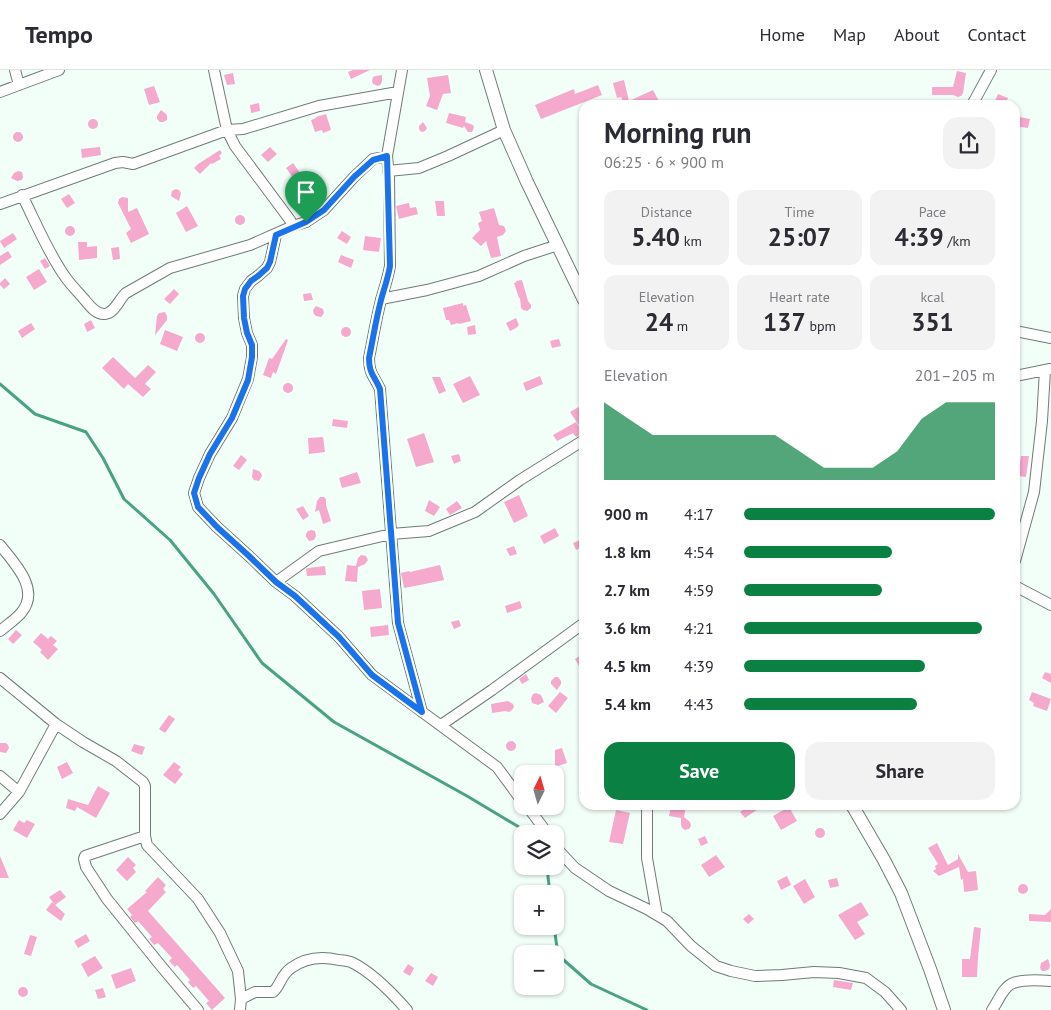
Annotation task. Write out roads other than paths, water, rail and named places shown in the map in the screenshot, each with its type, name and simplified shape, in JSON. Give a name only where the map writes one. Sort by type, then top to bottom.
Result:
[{"type":"street","points":[[15,70],[19,86]]},
{"type":"street","points":[[0,92],[59,70]]},
{"type":"street","points":[[214,70],[227,130],[235,146],[293,226]]},
{"type":"street","points":[[402,70],[387,156],[390,266],[381,298],[369,366],[370,374],[376,380],[380,389],[398,623],[422,712]]},
{"type":"street","points":[[486,70],[504,130],[579,289]]},
{"type":"street","points":[[975,100],[991,70]]},
{"type":"street","points":[[0,204],[115,163],[133,164],[227,130],[243,129],[319,106],[398,92]]},
{"type":"street","points":[[388,171],[419,168],[504,130]]},
{"type":"street","points":[[22,195],[52,255],[66,278],[99,314],[104,314],[110,312],[126,293],[170,268],[250,245],[306,222],[324,210],[354,177],[373,160],[387,156]]},
{"type":"street","points":[[276,235],[267,268],[251,281],[245,289],[243,296],[244,318],[252,345],[248,380],[232,418],[210,454],[199,478],[194,493],[198,507],[276,582],[295,596],[339,637],[372,675],[497,767],[514,790]]},
{"type":"street","points":[[381,298],[427,290],[479,276],[524,256],[558,245]]},
{"type":"street","points":[[1020,332],[1051,338]]},
{"type":"street","points":[[1020,375],[1048,370],[1034,492],[1020,542]]},
{"type":"street","points":[[276,582],[320,552],[391,534],[429,531],[475,512],[520,480],[579,443]]},
{"type":"street","points":[[0,545],[19,570],[26,582],[29,594],[21,613],[0,631]]},
{"type":"street","points":[[1020,589],[1051,605]]},
{"type":"street","points":[[441,726],[579,627]]},
{"type":"street","points":[[0,678],[56,724],[116,761],[144,782],[147,845],[198,899],[220,933],[238,971],[241,999],[240,1010]]},
{"type":"street","points":[[0,814],[19,792],[56,724]]},
{"type":"street","points":[[0,776],[19,792]]},
{"type":"street","points":[[647,810],[647,858],[657,916]]},
{"type":"street","points":[[855,810],[901,893],[944,1010]]},
{"type":"street","points":[[146,836],[85,856],[86,866],[107,899],[198,1010]]},
{"type":"street","points":[[564,856],[575,868],[609,891],[667,921],[690,946],[716,966],[754,976],[814,972],[839,973],[866,978],[885,992],[901,1010]]},
{"type":"street","points":[[241,999],[255,992],[273,992],[284,974],[292,967],[314,958],[328,957],[350,962],[372,976],[407,1010]]},
{"type":"street","points":[[992,1010],[1011,984],[1028,980],[1051,981]]},
{"type":"waterway","points":[[0,384],[35,414],[86,432],[103,458],[124,499],[170,540],[214,594],[262,663],[334,722],[516,825]]},
{"type":"waterway","points":[[548,875],[549,885]]},
{"type":"waterway","points":[[555,935],[558,955],[591,984],[647,1010]]}]
